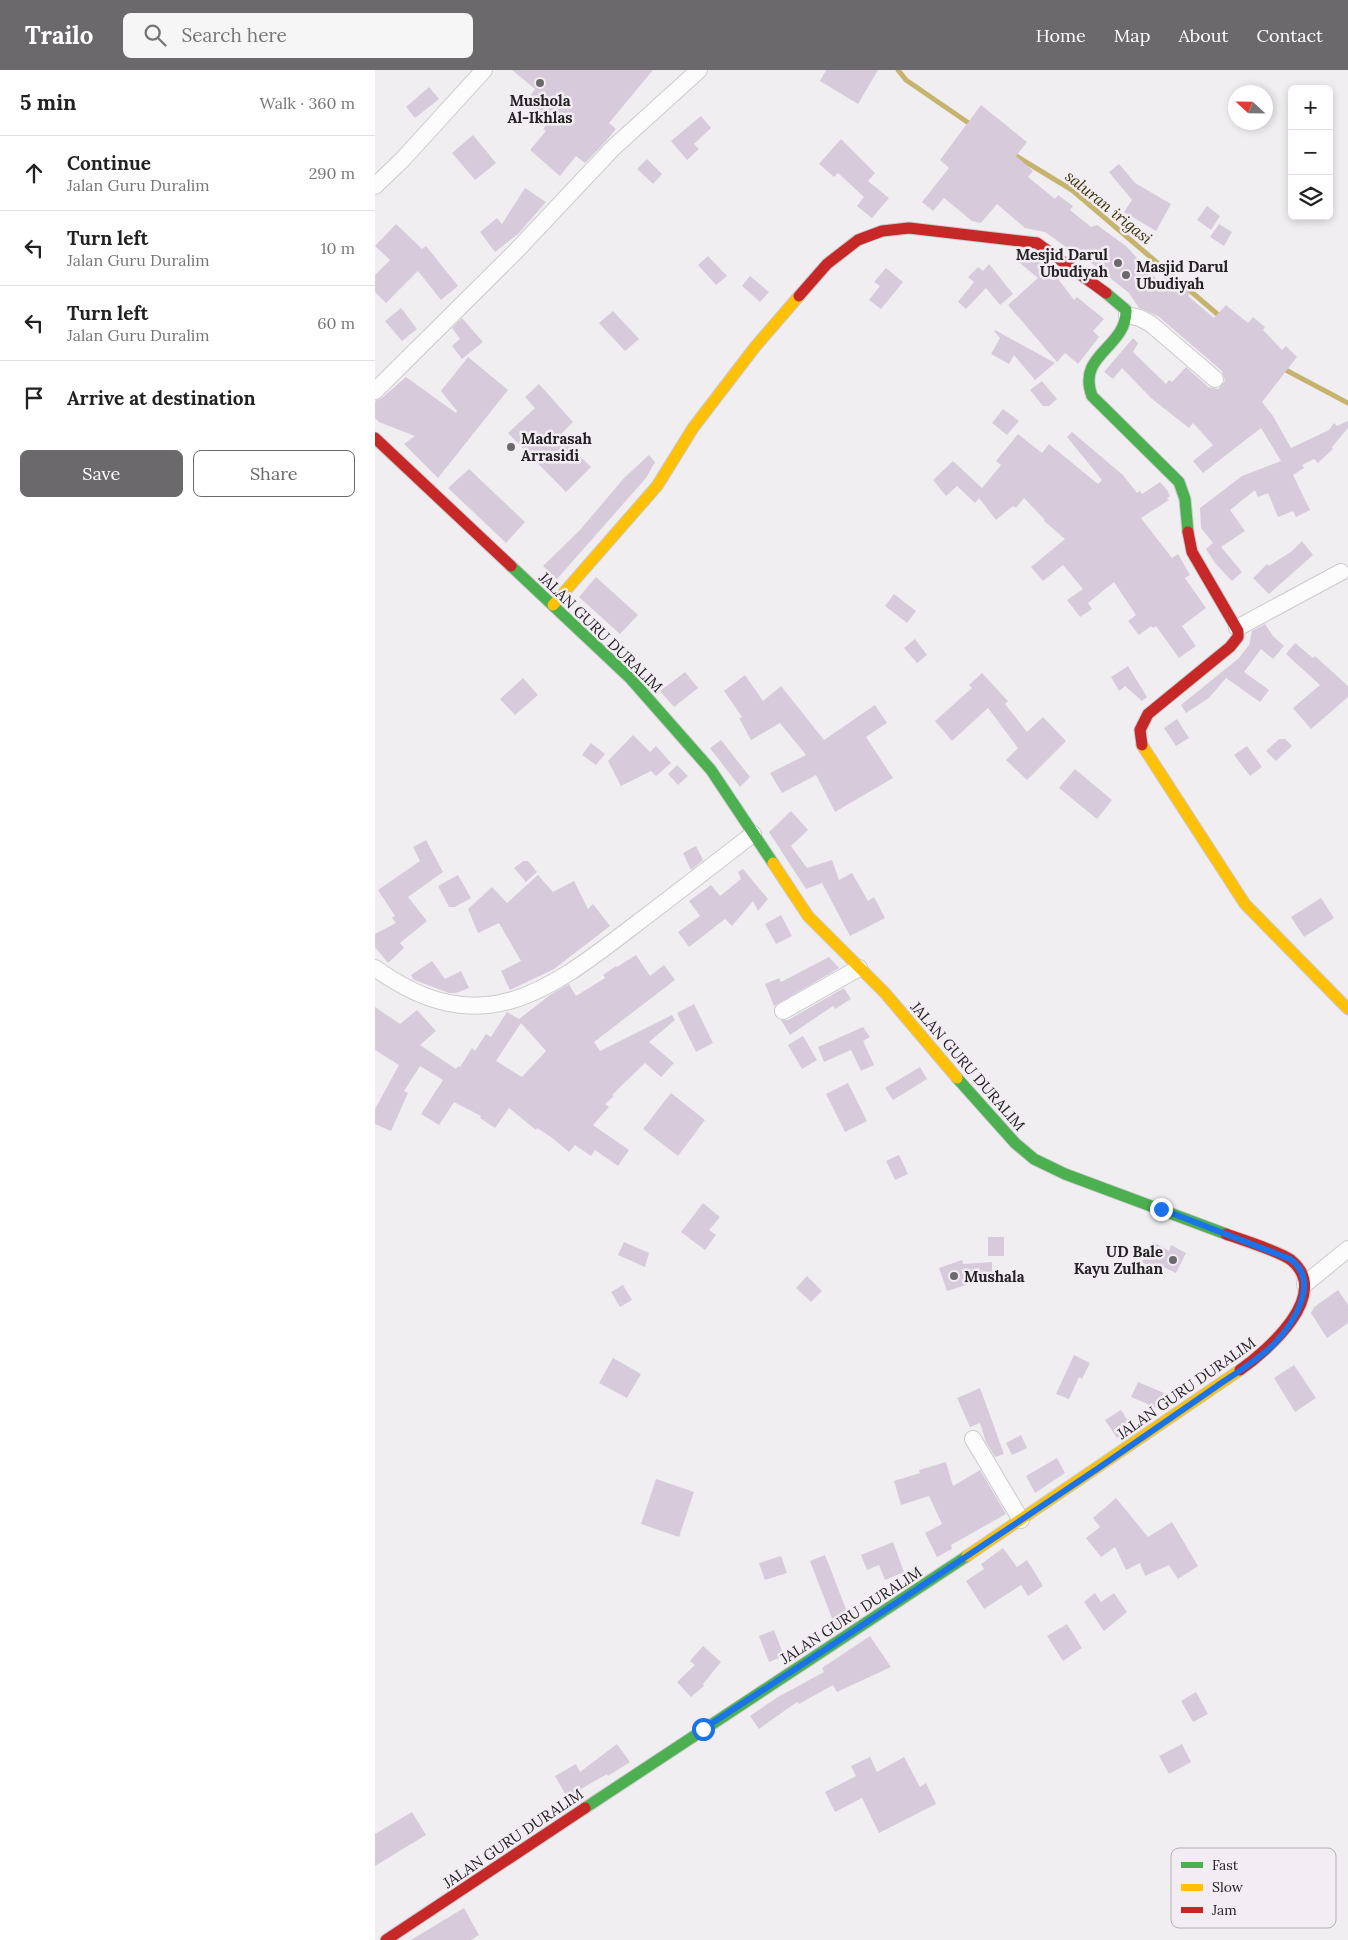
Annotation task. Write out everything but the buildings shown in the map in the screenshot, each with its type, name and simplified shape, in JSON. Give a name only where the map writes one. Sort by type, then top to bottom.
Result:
[{"type":"street","points":[[375,186],[403,159],[484,70]]},
{"type":"street","points":[[375,391],[517,250],[613,148],[699,70]]},
{"type":"street","points":[[553,606],[652,493],[693,428],[755,347],[827,264],[858,240],[882,231],[909,228],[1037,244],[1121,304],[1127,314],[1151,324],[1215,379]]},
{"type":"street","points":[[1127,314],[1125,324],[1089,370],[1086,378],[1087,390],[1179,482],[1184,492],[1188,542],[1237,628],[1238,637],[1230,647],[1148,714],[1141,726],[1141,740],[1245,904],[1348,1009]]},
{"type":"street","name":"JALAN GURU DURALIM","points":[[375,438],[631,678],[711,770],[807,916],[885,993],[999,1128],[1034,1159],[1073,1178],[1127,1196],[1290,1259],[1300,1269],[1305,1284],[1302,1299],[1295,1314],[1274,1344],[1259,1357],[1021,1520],[386,1940]]},
{"type":"street","points":[[1237,628],[1341,572]]},
{"type":"street","points":[[375,968],[420,995],[452,1004],[485,1006],[517,1000],[548,986],[608,945],[753,834]]},
{"type":"street","points":[[783,1011],[859,968]]},
{"type":"street","points":[[1305,1284],[1348,1249]]},
{"type":"street","points":[[973,1439],[1021,1520]]},
{"type":"waterway","name":"saluran irigasi","points":[[898,70],[906,80],[973,126]]},
{"type":"waterway","name":"saluran irigasi","points":[[1011,153],[1072,190],[1222,318]]},
{"type":"waterway","name":"saluran irigasi","points":[[1282,368],[1348,403]]},
{"type":"traffic: fast","points":[[1106,293],[1126,310],[1124,323],[1119,334],[1096,360],[1091,370],[1089,382],[1092,396],[1179,482],[1185,499],[1188,532]]},
{"type":"traffic: fast","points":[[511,566],[630,678],[711,770],[773,863]]},
{"type":"traffic: fast","points":[[957,1078],[1015,1143],[1034,1159],[1065,1174],[1226,1234]]},
{"type":"traffic: fast","points":[[585,1808],[967,1556]]},
{"type":"traffic: slow","points":[[553,605],[657,486],[693,428],[755,347],[799,296]]},
{"type":"traffic: slow","points":[[1142,745],[1245,904],[1348,1009]]},
{"type":"traffic: slow","points":[[773,863],[808,916],[885,993],[957,1078]]},
{"type":"traffic: slow","points":[[967,1556],[1240,1370]]},
{"type":"traffic: jam","points":[[799,296],[827,264],[858,240],[882,231],[909,228],[1037,243],[1106,293]]},
{"type":"traffic: jam","points":[[375,438],[511,566]]},
{"type":"traffic: jam","points":[[1142,745],[1140,730],[1148,714],[1230,647],[1238,637],[1238,631],[1192,552],[1188,532]]},
{"type":"traffic: jam","points":[[1226,1234],[1269,1249],[1291,1260],[1302,1274],[1305,1289],[1300,1305],[1291,1321],[1279,1336],[1240,1370]]},
{"type":"traffic: jam","points":[[386,1940],[585,1808]]},
{"type":"place","name":"Mushola Al-Ikhlas","points":[[540,83]]},
{"type":"place","name":"Mesjid Darul Ubudiyah","points":[[1118,263]]},
{"type":"place","name":"Masjid Darul Ubudiyah","points":[[1126,275]]},
{"type":"place","name":"Madrasah Arrasidi","points":[[511,447]]},
{"type":"place","name":"UD Bale Kayu Zulhan","points":[[1173,1260]]},
{"type":"place","name":"Mushala","points":[[954,1276]]},
{"type":"route","points":[[703,1729],[878,1616],[1021,1520],[1259,1357],[1274,1344],[1295,1314],[1305,1291],[1302,1273],[1297,1265],[1290,1259],[1161,1209]]}]
